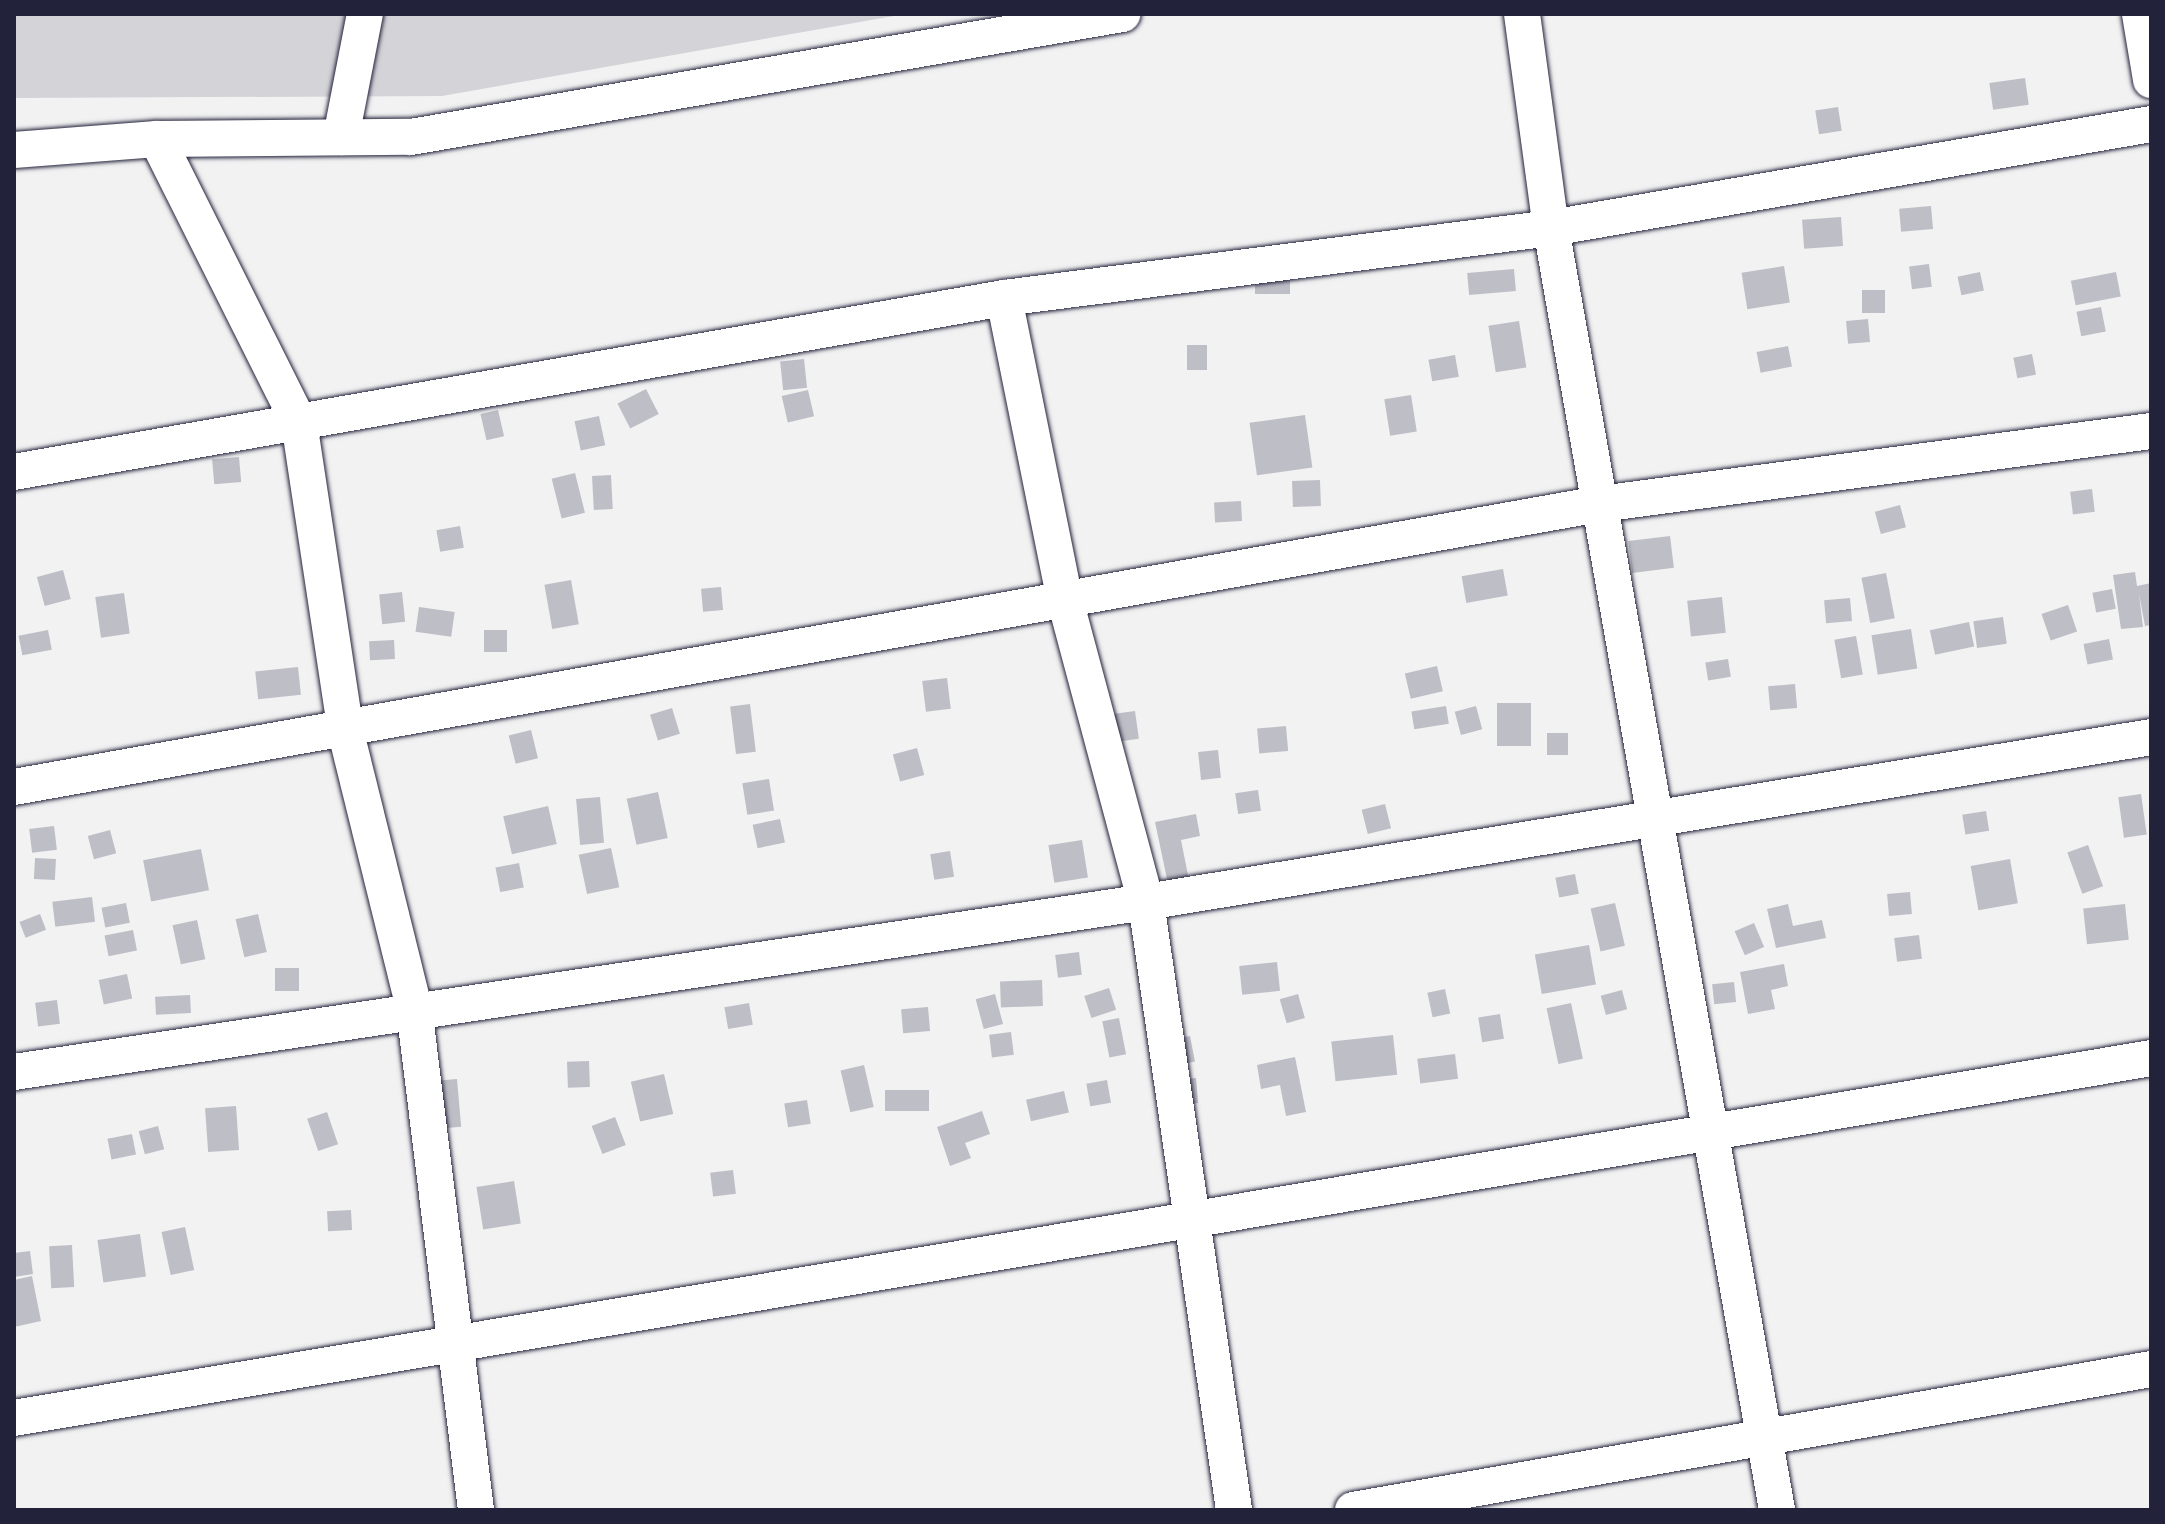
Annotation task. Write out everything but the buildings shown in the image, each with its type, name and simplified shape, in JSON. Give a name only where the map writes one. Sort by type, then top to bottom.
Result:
[{"type":"street","points":[[341,137],[365,14]]},
{"type":"street","points":[[14,150],[157,139],[411,137],[1122,14]]},
{"type":"street","points":[[1522,14],[1551,228],[1659,820],[1777,1510]]},
{"type":"street","points":[[2140,14],[2151,80]]},
{"type":"street","points":[[14,472],[1004,298],[1551,228],[2151,124]]},
{"type":"street","points":[[157,139],[299,422],[346,733],[414,1008],[451,1347],[476,1510]]},
{"type":"street","points":[[1004,298],[1065,600],[1146,902],[1196,1223],[1234,1510]]},
{"type":"street","points":[[14,787],[346,733],[1600,504],[2151,431]]},
{"type":"street","points":[[14,1072],[414,1008],[1146,902],[2151,737]]},
{"type":"street","points":[[14,1418],[1196,1223],[2151,1058]]},
{"type":"street","points":[[1353,1510],[2151,1369]]},
{"type":"shaded area","points":[[14,14],[905,14],[442,96],[14,98]]}]
